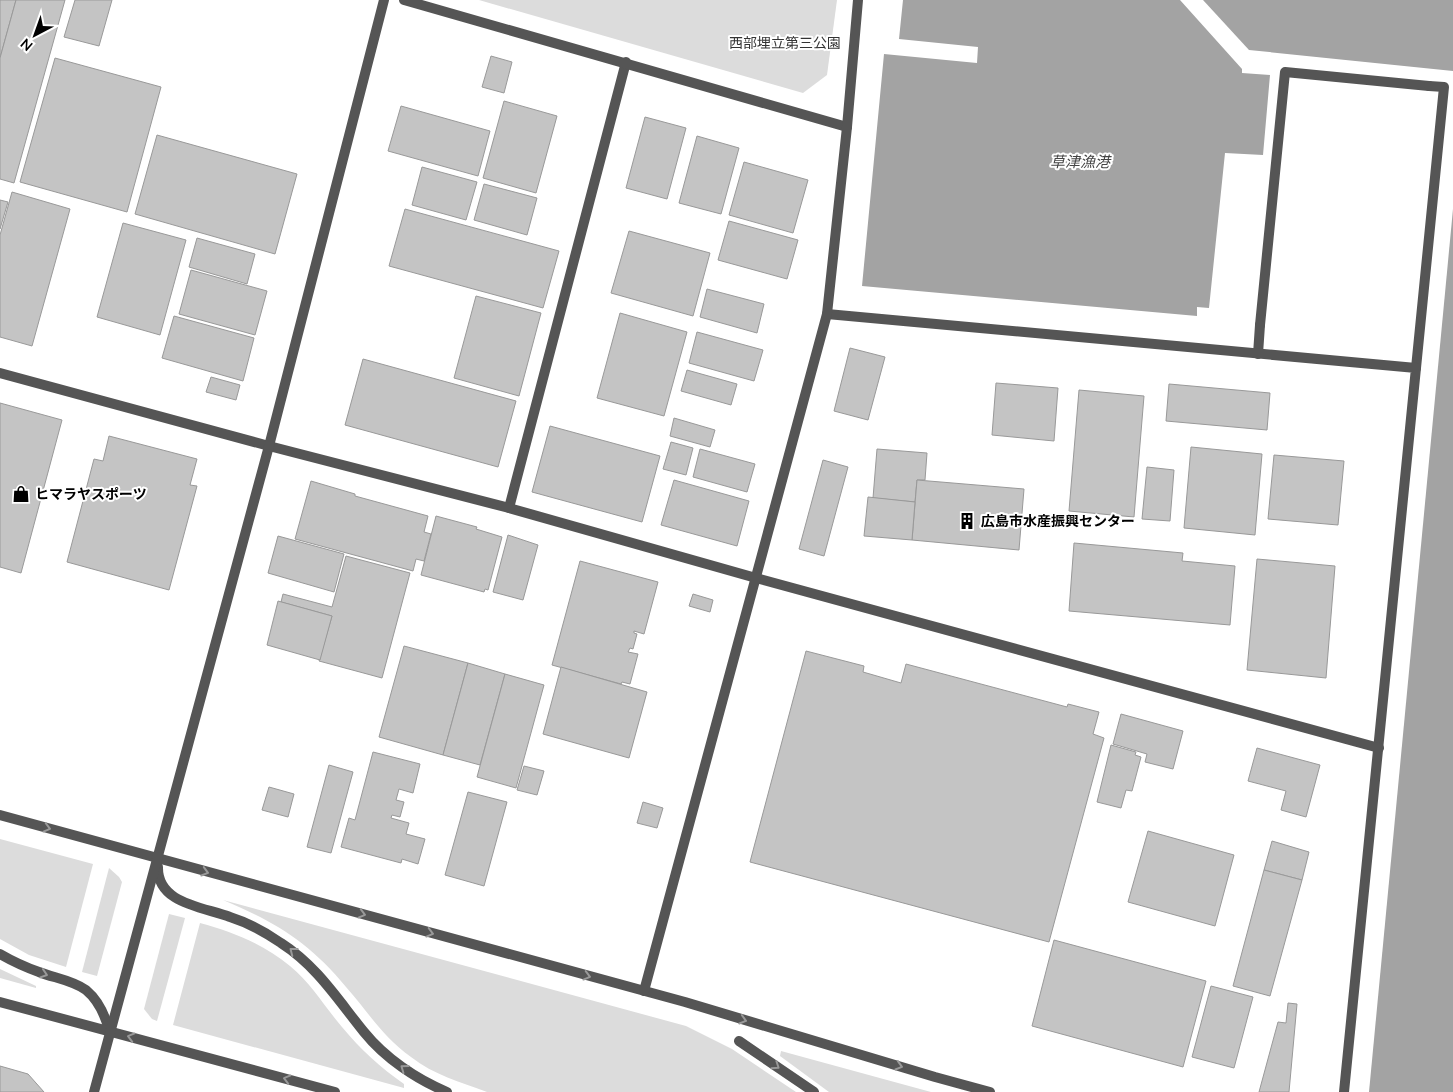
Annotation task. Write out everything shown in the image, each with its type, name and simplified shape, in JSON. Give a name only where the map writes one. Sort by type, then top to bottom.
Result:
[{"type":"street","points":[[94,1092],[269,446],[384,0]]},
{"type":"street","points":[[404,0],[626,62],[847,127]]},
{"type":"street","points":[[644,991],[827,314],[847,127],[858,0]]},
{"type":"street","points":[[509,508],[626,62]]},
{"type":"street","points":[[1258,354],[1286,72],[1444,87],[1344,1092]]},
{"type":"street","points":[[827,314],[1416,368]]},
{"type":"street","points":[[0,373],[269,446],[509,508],[756,578],[1379,748]]},
{"type":"street","points":[[0,815],[644,991],[990,1092]]},
{"type":"street","points":[[158,858],[158,873],[161,883],[172,896],[189,904],[254,926],[286,946],[320,975],[365,1033],[384,1052],[416,1076],[447,1092]]},
{"type":"street","points":[[0,954],[39,973],[71,982],[86,990],[98,1004],[110,1031]]},
{"type":"street","points":[[0,1002],[334,1092]]},
{"type":"street","points":[[739,1041],[814,1092]]},
{"type":"green space","name":"西部埋立第三公園","points":[[479,0],[837,0],[827,75],[803,93]]},
{"type":"green space","points":[[0,839],[93,864],[66,967],[29,955],[0,939]]},
{"type":"green space","points":[[109,868],[122,882],[97,976],[82,972]]},
{"type":"green space","points":[[223,900],[686,1026],[732,1049],[796,1092],[487,1092],[438,1073],[411,1057],[392,1041],[332,971],[305,945],[275,925]]},
{"type":"green space","points":[[169,914],[185,918],[157,1021],[152,1019],[144,1009]]},
{"type":"green space","points":[[200,923],[224,930],[247,940],[269,951],[290,966],[311,987],[356,1043],[379,1065],[404,1084],[404,1088],[173,1025]]},
{"type":"green space","points":[[0,969],[36,986],[36,988],[0,978]]},
{"type":"green space","points":[[781,1051],[931,1092],[829,1092],[780,1056]]},
{"type":"water","name":"草津漁港","points":[[903,0],[1180,0],[1242,69],[1242,73],[1270,75],[1263,155],[1225,153],[1209,308],[1197,307],[1197,316],[862,286],[884,54],[977,63],[978,47],[899,39]]},
{"type":"water","points":[[1203,0],[1453,0],[1453,71],[1249,50]]},
{"type":"water","points":[[1453,209],[1453,1092],[1369,1092]]},
{"type":"building","points":[[0,0],[16,0],[0,58]]},
{"type":"building","points":[[16,0],[65,0],[14,183],[0,179],[0,58]]},
{"type":"building","points":[[75,0],[112,0],[99,46],[64,37]]},
{"type":"building","points":[[491,56],[512,62],[504,93],[482,87]]},
{"type":"building","points":[[55,58],[161,87],[127,212],[20,182]]},
{"type":"building","points":[[504,101],[557,116],[536,193],[483,178]]},
{"type":"building","points":[[401,106],[490,131],[478,176],[388,151]]},
{"type":"building","points":[[645,117],[686,128],[667,199],[626,188]]},
{"type":"building","points":[[157,135],[297,174],[275,254],[135,214]]},
{"type":"building","points":[[697,136],[739,148],[721,214],[679,203]]},
{"type":"building","points":[[744,162],[808,180],[793,233],[729,215]]},
{"type":"building","points":[[422,167],[477,182],[466,220],[412,205]]},
{"type":"building","points":[[484,184],[537,198],[527,235],[474,220]]},
{"type":"building","points":[[12,192],[70,209],[32,346],[0,337],[0,235]]},
{"type":"building","points":[[0,200],[8,202],[0,229]]},
{"type":"building","points":[[405,209],[559,251],[543,308],[389,266]]},
{"type":"building","points":[[729,221],[798,240],[787,279],[718,260]]},
{"type":"building","points":[[123,223],[186,240],[160,335],[97,317]]},
{"type":"building","points":[[629,231],[710,253],[693,316],[611,293]]},
{"type":"building","points":[[197,238],[255,254],[247,284],[189,267]]},
{"type":"building","points":[[191,270],[267,291],[255,335],[179,314]]},
{"type":"building","points":[[707,289],[764,304],[757,333],[700,317]]},
{"type":"building","points":[[476,296],[541,313],[519,396],[454,378]]},
{"type":"building","points":[[620,313],[687,332],[664,416],[597,398]]},
{"type":"building","points":[[174,316],[254,338],[243,381],[162,358]]},
{"type":"building","points":[[697,332],[763,350],[754,381],[689,363]]},
{"type":"building","points":[[850,348],[885,357],[868,420],[834,411]]},
{"type":"building","points":[[363,359],[516,401],[498,467],[345,425]]},
{"type":"building","points":[[687,370],[737,384],[731,405],[681,391]]},
{"type":"building","points":[[211,377],[240,385],[236,400],[206,392]]},
{"type":"building","points":[[996,383],[1058,388],[1054,441],[992,435]]},
{"type":"building","points":[[1169,384],[1270,393],[1267,430],[1166,421]]},
{"type":"building","points":[[1079,390],[1144,396],[1134,517],[1069,511]]},
{"type":"building","name":"ヒマラヤスポーツ","points":[[0,403],[62,420],[21,573],[0,567]]},
{"type":"building","points":[[674,418],[715,430],[710,447],[670,436]]},
{"type":"building","points":[[550,426],[660,456],[642,522],[532,492]]},
{"type":"building","points":[[109,436],[197,459],[190,485],[197,486],[169,590],[67,562],[94,459],[103,461]]},
{"type":"building","points":[[671,442],[693,448],[686,475],[663,469]]},
{"type":"building","points":[[1191,447],[1262,454],[1255,535],[1184,528]]},
{"type":"building","points":[[700,449],[755,464],[747,492],[693,477]]},
{"type":"building","points":[[877,449],[927,453],[925,480],[917,480],[915,502],[873,498]]},
{"type":"building","points":[[1274,455],[1344,461],[1338,525],[1268,519]]},
{"type":"building","points":[[823,460],[848,467],[824,556],[799,549]]},
{"type":"building","points":[[1147,467],[1174,470],[1170,521],[1142,519]]},
{"type":"building","points":[[674,480],[749,501],[737,546],[661,525]]},
{"type":"building","name":"広島市水産振興センター","points":[[917,480],[1024,489],[1019,550],[912,540]]},
{"type":"building","points":[[311,481],[355,494],[355,496],[428,516],[424,532],[431,534],[424,561],[416,559],[413,571],[295,539]]},
{"type":"building","points":[[868,497],[915,502],[912,540],[864,536]]},
{"type":"building","points":[[436,516],[477,527],[476,529],[502,537],[488,590],[485,589],[484,592],[421,575]]},
{"type":"building","points":[[508,535],[538,545],[523,600],[493,592]]},
{"type":"building","points":[[278,536],[344,554],[334,592],[268,573]]},
{"type":"building","points":[[1074,543],[1183,553],[1182,561],[1235,566],[1230,625],[1069,611]]},
{"type":"building","points":[[346,556],[410,573],[382,678],[319,661],[332,616],[281,602],[283,594],[332,607]]},
{"type":"building","points":[[1257,559],[1335,566],[1326,678],[1247,670]]},
{"type":"building","points":[[580,561],[658,582],[644,634],[634,631],[637,634],[633,649],[630,648],[628,652],[638,654],[630,684],[622,682],[621,684],[552,665]]},
{"type":"building","points":[[693,594],[713,600],[710,612],[689,606]]},
{"type":"building","points":[[278,601],[332,616],[320,660],[267,645]]},
{"type":"building","points":[[404,646],[468,663],[443,755],[379,737]]},
{"type":"building","points":[[806,651],[864,666],[863,672],[901,683],[906,664],[1067,707],[1068,704],[1099,712],[1093,734],[1104,738],[1049,942],[750,862]]},
{"type":"building","points":[[468,663],[505,674],[480,765],[443,755]]},
{"type":"building","points":[[561,667],[647,692],[629,758],[543,734]]},
{"type":"building","points":[[505,674],[544,685],[516,788],[477,777]]},
{"type":"building","points":[[1121,714],[1183,731],[1173,769],[1145,762],[1147,754],[1113,744]]},
{"type":"building","points":[[1111,745],[1136,752],[1135,755],[1141,757],[1132,791],[1126,790],[1121,808],[1097,802]]},
{"type":"building","points":[[1257,748],[1320,765],[1306,817],[1281,810],[1286,791],[1248,781]]},
{"type":"building","points":[[373,752],[420,764],[413,793],[399,789],[396,800],[404,802],[400,817],[392,815],[391,818],[409,823],[406,834],[425,839],[418,864],[402,859],[401,863],[341,847],[349,818],[355,820]]},
{"type":"building","points":[[329,765],[353,772],[331,853],[307,847]]},
{"type":"building","points":[[524,766],[544,771],[537,795],[517,790]]},
{"type":"building","points":[[269,787],[294,794],[288,817],[262,810]]},
{"type":"building","points":[[468,792],[507,802],[484,886],[445,875]]},
{"type":"building","points":[[643,802],[663,808],[657,828],[637,823]]},
{"type":"building","points":[[1148,831],[1234,855],[1215,926],[1128,902]]},
{"type":"building","points":[[1272,841],[1309,852],[1302,880],[1264,870]]},
{"type":"building","points":[[1264,870],[1302,880],[1270,996],[1233,986]]},
{"type":"building","points":[[1054,940],[1206,981],[1183,1067],[1032,1026]]},
{"type":"building","points":[[1211,986],[1253,997],[1234,1068],[1192,1057]]},
{"type":"building","points":[[1288,1003],[1297,1004],[1289,1092],[1259,1092],[1278,1022],[1286,1023]]},
{"type":"building","points":[[0,1066],[28,1074],[44,1092],[0,1092]]},
{"type":"place","name":"ヒマラヤスポーツ","points":[[21,494]]},
{"type":"place","name":"広島市水産振興センター","points":[[967,521]]}]
